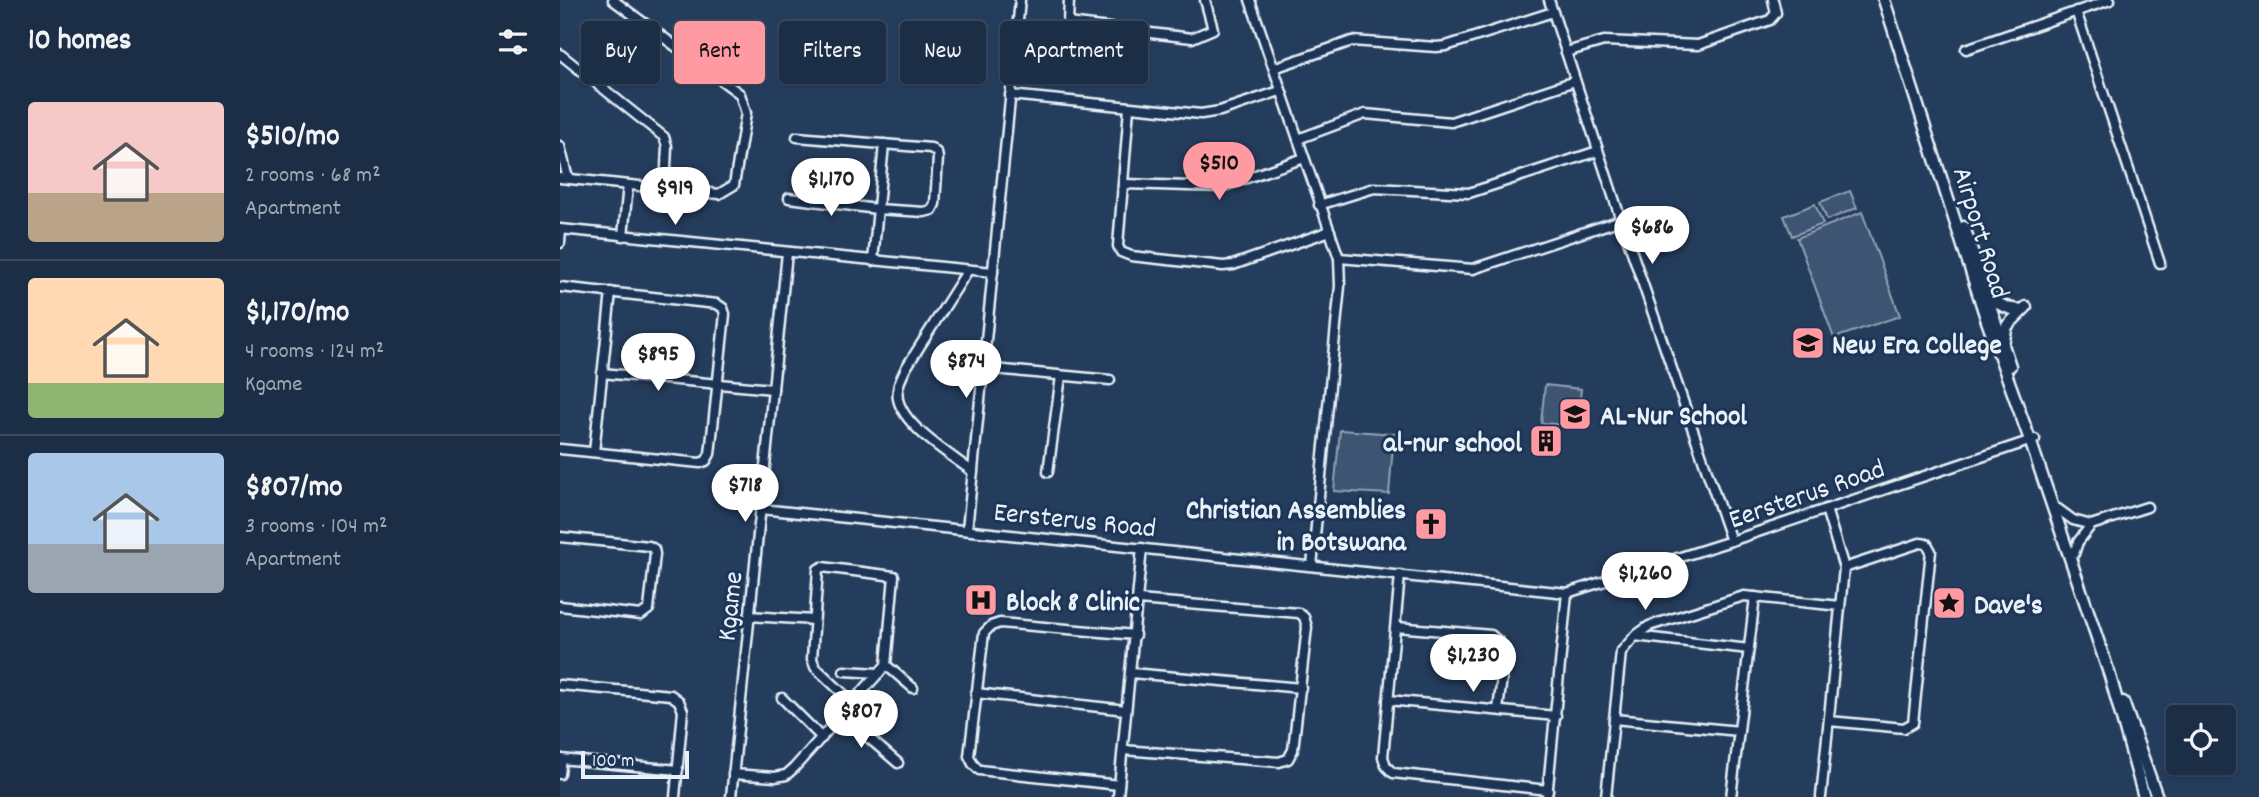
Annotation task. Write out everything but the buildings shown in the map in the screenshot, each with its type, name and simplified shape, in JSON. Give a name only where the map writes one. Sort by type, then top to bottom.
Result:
[{"type":"main road","name":"Airport Road","points":[[1884,0],[1987,321],[2033,440],[2111,675]]},
{"type":"main road","points":[[1947,190],[1964,228],[2033,440],[2074,554],[2144,797]]},
{"type":"main road","points":[[1983,284],[1996,303],[2022,309],[2007,326],[2003,346]]},
{"type":"main road","points":[[2111,675],[2157,797]]},
{"type":"street","points":[[613,0],[641,21]]},
{"type":"street","points":[[967,530],[1020,0]]},
{"type":"street","points":[[1069,0],[1068,23],[1192,38],[1214,28],[1205,0]]},
{"type":"street","points":[[1250,0],[1339,258],[1340,286],[1312,566]]},
{"type":"street","points":[[1549,0],[1731,541]]},
{"type":"street","points":[[1566,52],[1604,41],[1698,46],[1770,20],[1776,13],[1773,0]]},
{"type":"street","points":[[1966,49],[2110,0]]},
{"type":"street","points":[[2076,11],[2160,263]]},
{"type":"street","points":[[1274,68],[1352,41],[1446,46],[1553,12]]},
{"type":"street","points":[[560,146],[564,179],[719,194],[734,185],[746,113],[740,94],[660,35]]},
{"type":"street","points":[[560,54],[664,137],[667,146],[665,189]]},
{"type":"street","points":[[1298,139],[1364,114],[1451,122],[1575,81]]},
{"type":"street","points":[[1010,94],[1129,108],[1210,113],[1280,91]]},
{"type":"street","points":[[1129,108],[1118,246],[1121,252],[1131,256],[1214,266],[1233,265],[1330,231]]},
{"type":"street","points":[[789,198],[924,212],[932,210],[935,204],[937,153],[931,148],[797,137]]},
{"type":"street","points":[[873,261],[884,144]]},
{"type":"street","points":[[1319,205],[1374,188],[1469,193],[1598,151]]},
{"type":"street","points":[[1124,184],[1221,187],[1304,158]]},
{"type":"street","points":[[623,236],[628,185]]},
{"type":"street","points":[[1339,258],[1473,269],[1621,220]]},
{"type":"street","points":[[560,243],[561,230],[993,272]]},
{"type":"street","name":"Kgame","points":[[731,797],[787,253]]},
{"type":"street","points":[[968,270],[906,368],[899,383],[898,397],[902,411],[925,435],[973,472]]},
{"type":"street","points":[[560,287],[717,304],[723,308],[725,314],[710,454],[706,461],[701,463],[560,449]]},
{"type":"street","points":[[594,452],[611,292]]},
{"type":"street","points":[[984,368],[1110,380]]},
{"type":"street","points":[[602,373],[773,389]]},
{"type":"street","points":[[1048,472],[1061,376]]},
{"type":"street","name":"Eersterus Road","points":[[761,509],[1567,593],[2033,440]]},
{"type":"street","points":[[2058,509],[2073,520],[2091,525],[2147,507]]},
{"type":"street","points":[[1821,797],[1843,568],[1826,509]]},
{"type":"street","points":[[2074,554],[2078,542],[2091,525]]},
{"type":"street","points":[[560,537],[649,547],[655,554],[649,609],[646,613],[642,615],[560,606]]},
{"type":"street","points":[[1829,721],[1904,728],[1913,723],[1931,551],[1927,544],[1920,543],[1843,568]]},
{"type":"street","points":[[1118,797],[1142,548]]},
{"type":"street","points":[[733,774],[775,777],[786,775],[822,738],[853,703],[886,665],[894,576],[820,568],[811,651],[815,667],[853,703]]},
{"type":"street","points":[[1400,575],[1383,757],[1386,766],[1392,773],[1548,793],[1567,593]]},
{"type":"street","points":[[1606,797],[1621,652],[1635,636],[1649,626],[1744,596],[1840,606]]},
{"type":"street","points":[[1731,797],[1755,597]]},
{"type":"street","points":[[1123,750],[1279,762],[1288,759],[1293,750],[1301,688],[1307,626],[1304,617],[1299,613],[1138,600]]},
{"type":"street","points":[[749,615],[814,620]]},
{"type":"street","points":[[1119,785],[979,770],[969,757],[984,633],[991,626],[1000,623],[1135,635]]},
{"type":"street","points":[[1396,627],[1491,635],[1505,653],[1498,710]]},
{"type":"street","points":[[1635,636],[1749,649]]},
{"type":"street","points":[[886,665],[913,688]]},
{"type":"street","points":[[844,671],[879,673]]},
{"type":"street","points":[[1131,673],[1301,688]]},
{"type":"street","points":[[560,685],[671,695],[679,701],[683,711],[675,797]]},
{"type":"street","points":[[976,693],[1126,710]]},
{"type":"street","points":[[782,698],[822,738]]},
{"type":"street","points":[[1388,700],[1556,716]]},
{"type":"street","points":[[842,715],[898,763]]},
{"type":"street","points":[[1614,719],[1739,732]]},
{"type":"street","points":[[560,774],[561,759],[678,770]]},
{"type":"shaded area","points":[[1850,191],[1857,208],[1827,220],[1820,202]]},
{"type":"shaded area","points":[[1815,204],[1823,224],[1792,236],[1784,216]]},
{"type":"shaded area","points":[[1862,212],[1900,316],[1834,338],[1797,238]]},
{"type":"shaded area","points":[[1545,385],[1581,389],[1577,426],[1541,423]]},
{"type":"shaded area","points":[[1340,430],[1394,434],[1389,494],[1334,491]]},
{"type":"place","name":"New Era College","points":[[1808,343]]},
{"type":"place","name":"AL-Nur School","points":[[1575,414]]},
{"type":"place","name":"al-nur school","points":[[1546,441]]},
{"type":"place","name":"Christian Assemblies in Botswana","points":[[1431,524]]},
{"type":"place","name":"Block 8 Clinic","points":[[981,600]]},
{"type":"place","name":"Dave's","points":[[1949,603]]}]
